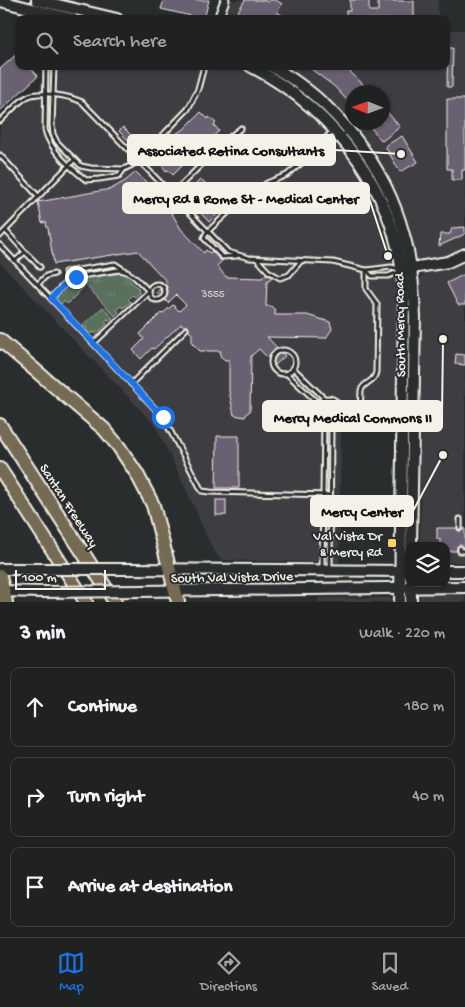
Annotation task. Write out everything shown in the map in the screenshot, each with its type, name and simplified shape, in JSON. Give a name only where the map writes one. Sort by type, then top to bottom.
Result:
[{"type":"highway","points":[[0,340],[98,425],[120,447],[153,505],[176,596]]},
{"type":"highway","name":"Santan Freeway","points":[[0,425],[115,602]]},
{"type":"highway","points":[[0,469],[86,602]]},
{"type":"highway","points":[[0,576],[3,595]]},
{"type":"main road","points":[[37,0],[60,12]]},
{"type":"main road","points":[[0,2],[84,15]]},
{"type":"main road","name":"South Mercy Road","points":[[257,70],[302,99],[365,152],[387,188],[404,234],[415,323],[411,542]]},
{"type":"main road","name":"South Mercy Road","points":[[277,70],[308,91],[333,113],[341,132]]},
{"type":"main road","points":[[407,269],[448,262],[465,254]]},
{"type":"main road","name":"South Mercy Road","points":[[405,542],[404,298],[407,269]]},
{"type":"main road","name":"South Val Vista Drive","points":[[0,569],[405,571]]},
{"type":"main road","points":[[450,571],[465,571]]},
{"type":"main road","name":"South Val Vista Drive","points":[[3,595],[43,592],[140,591],[176,596],[405,586]]},
{"type":"main road","points":[[400,602],[407,587]]},
{"type":"main road","points":[[407,587],[411,602]]},
{"type":"main road","name":"South Val Vista Drive","points":[[436,587],[465,588]]},
{"type":"street","points":[[219,15],[225,0]]},
{"type":"lane","points":[[46,70],[44,94],[47,138],[59,156],[86,180],[119,176],[124,168]]},
{"type":"lane","points":[[54,70],[53,134],[57,142],[74,160],[81,166],[91,168],[124,168],[138,160],[188,109],[198,90],[203,70]]},
{"type":"lane","points":[[0,122],[28,96],[44,94],[70,97],[82,102],[207,232],[228,252],[237,256]]},
{"type":"lane","points":[[171,195],[226,140],[241,128]]},
{"type":"lane","points":[[341,132],[316,147],[310,156],[287,175],[267,183],[234,207],[207,232],[204,238],[222,257],[237,256],[333,262],[366,270],[372,276],[394,275],[407,269]]},
{"type":"lane","points":[[310,156],[319,153],[341,132]]},
{"type":"lane","points":[[0,155],[38,196]]},
{"type":"lane","points":[[0,236],[74,160]]},
{"type":"lane","points":[[6,231],[40,266]]},
{"type":"lane","points":[[0,244],[166,422],[202,491],[330,495]]},
{"type":"lane","points":[[15,261],[25,252]]},
{"type":"lane","points":[[257,258],[268,271],[280,278],[289,275],[302,260]]},
{"type":"lane","points":[[65,272],[115,264],[125,270],[149,291],[150,296],[157,300],[162,297],[164,291],[161,285],[151,286],[149,291],[94,343]]},
{"type":"lane","points":[[366,270],[391,267],[407,269]]},
{"type":"lane","points":[[51,298],[67,282],[75,277],[125,270]]},
{"type":"lane","points":[[360,415],[360,394],[363,387],[374,379],[376,372],[377,308],[376,302],[366,289],[366,270]]},
{"type":"lane","points":[[38,284],[46,276],[54,274]]},
{"type":"lane","points":[[132,384],[186,329]]},
{"type":"lane","points":[[284,350],[290,352],[295,362],[294,368],[287,374],[279,374],[273,370],[270,362],[274,353],[284,350]]},
{"type":"lane","points":[[294,368],[324,398]]},
{"type":"lane","points":[[287,374],[318,403]]},
{"type":"lane","points":[[340,405],[339,415],[330,422],[324,421],[317,414],[318,403],[324,398],[331,398],[340,405],[360,405],[405,412]]},
{"type":"lane","points":[[339,415],[405,412]]},
{"type":"lane","points":[[324,421],[326,571]]},
{"type":"lane","points":[[326,571],[330,495],[330,422]]},
{"type":"lane","points":[[460,519],[460,528]]},
{"type":"lane","points":[[460,548],[460,550],[465,552]]},
{"type":"shaded area","points":[[231,0],[438,0],[438,15],[226,15]]},
{"type":"shaded area","points":[[450,30],[465,30],[465,246],[447,255],[419,260],[414,255],[405,215],[398,195],[386,177],[372,148],[357,130],[390,130],[390,85],[345,85],[345,119],[325,95],[290,70],[450,70]]},
{"type":"shaded area","points":[[42,70],[245,70],[273,84],[316,118],[345,151],[368,189],[382,224],[398,284],[399,329],[396,422],[371,421],[367,424],[354,425],[341,433],[339,563],[221,560],[211,546],[155,425],[0,263],[0,127],[40,90]]},
{"type":"shaded area","points":[[465,261],[465,562],[450,562],[450,542],[420,542],[421,505],[418,488],[423,403],[418,396],[419,350],[422,327],[420,279],[427,271],[445,269]]},
{"type":"shaded area","points":[[421,594],[465,594],[465,602],[416,602]]},
{"type":"shaded area","points":[[318,598],[393,598],[392,602],[318,602]]},
{"type":"green space","points":[[122,273],[138,288],[139,293],[135,297],[132,295],[128,299],[131,302],[123,308],[121,306],[117,309],[119,312],[115,316],[83,282],[87,282],[87,278]]},
{"type":"green space","points":[[74,280],[77,280],[84,287],[67,304],[64,301],[61,304],[57,300],[58,295]]},
{"type":"green space","points":[[103,307],[113,318],[105,322],[107,324],[98,333],[89,333],[86,327],[82,326]]},
{"type":"building","points":[[164,0],[209,0],[205,15],[187,15],[161,9]]},
{"type":"building","points":[[245,0],[264,0],[268,2],[269,0],[276,0],[282,4],[277,12],[282,15],[236,15]]},
{"type":"building","points":[[350,0],[369,0],[369,11],[378,11],[378,1],[414,1],[414,15],[346,15],[346,11],[350,11]]},
{"type":"building","points":[[450,48],[453,48],[452,87],[447,87],[447,70],[450,70]]},
{"type":"building","points":[[15,56],[15,70],[33,70],[38,76],[0,111],[0,69]]},
{"type":"building","points":[[312,70],[348,70],[364,85],[345,85],[345,98],[335,87]]},
{"type":"building","points":[[447,99],[464,99],[465,103],[465,170],[462,170],[462,180],[452,180],[452,169],[447,169]]},
{"type":"building","points":[[201,112],[208,119],[209,117],[216,123],[214,125],[219,131],[201,148],[196,156],[194,154],[173,175],[168,170],[166,171],[155,156]]},
{"type":"building","points":[[390,115],[400,127],[382,141],[373,130],[390,130]]},
{"type":"building","points":[[123,127],[142,146],[138,150],[119,131]]},
{"type":"building","points":[[402,136],[418,162],[400,172],[385,146]]},
{"type":"building","points":[[136,172],[164,200],[181,229],[204,253],[206,250],[210,253],[212,251],[220,260],[223,260],[217,266],[226,277],[262,278],[266,274],[272,277],[267,282],[266,306],[271,306],[275,310],[275,315],[307,315],[330,322],[332,329],[326,338],[267,337],[285,356],[275,365],[259,349],[251,356],[250,411],[245,417],[234,415],[229,391],[229,360],[225,360],[220,356],[221,351],[200,351],[192,343],[192,334],[188,326],[181,324],[141,359],[133,350],[144,339],[140,334],[161,313],[173,305],[179,311],[186,305],[176,295],[168,303],[157,292],[167,282],[138,251],[54,264],[48,228],[46,222],[42,223],[38,202],[111,189]]},
{"type":"building","points":[[201,179],[227,205],[209,222],[196,208],[204,200],[192,188]]},
{"type":"building","points":[[465,227],[463,235],[439,246],[440,234],[450,234],[452,228]]},
{"type":"building","points":[[465,274],[465,305],[458,305],[447,283]]},
{"type":"building","points":[[456,354],[465,355],[465,365],[455,364]]},
{"type":"building","points":[[217,436],[239,436],[239,488],[216,488]]},
{"type":"building","points":[[216,500],[226,500],[226,515],[216,515]]},
{"type":"building","points":[[437,528],[457,528],[460,531],[465,528],[465,548],[460,545],[457,547],[457,551],[450,551],[450,542],[440,542],[440,539],[437,539]]},
{"type":"place","name":"Associated Retina Consultants","points":[[401,154]]},
{"type":"place","name":"Mercy Rd & Rome St - Medical Center","points":[[388,256]]},
{"type":"place","name":"Mercy Medical Commons II","points":[[443,339]]},
{"type":"place","name":"Mercy Center","points":[[443,455]]},
{"type":"place","name":"Val Vista Dr & Mercy Rd","points":[[392,543]]},
{"type":"route","points":[[76,277],[67,282],[51,298],[163,417]]}]
